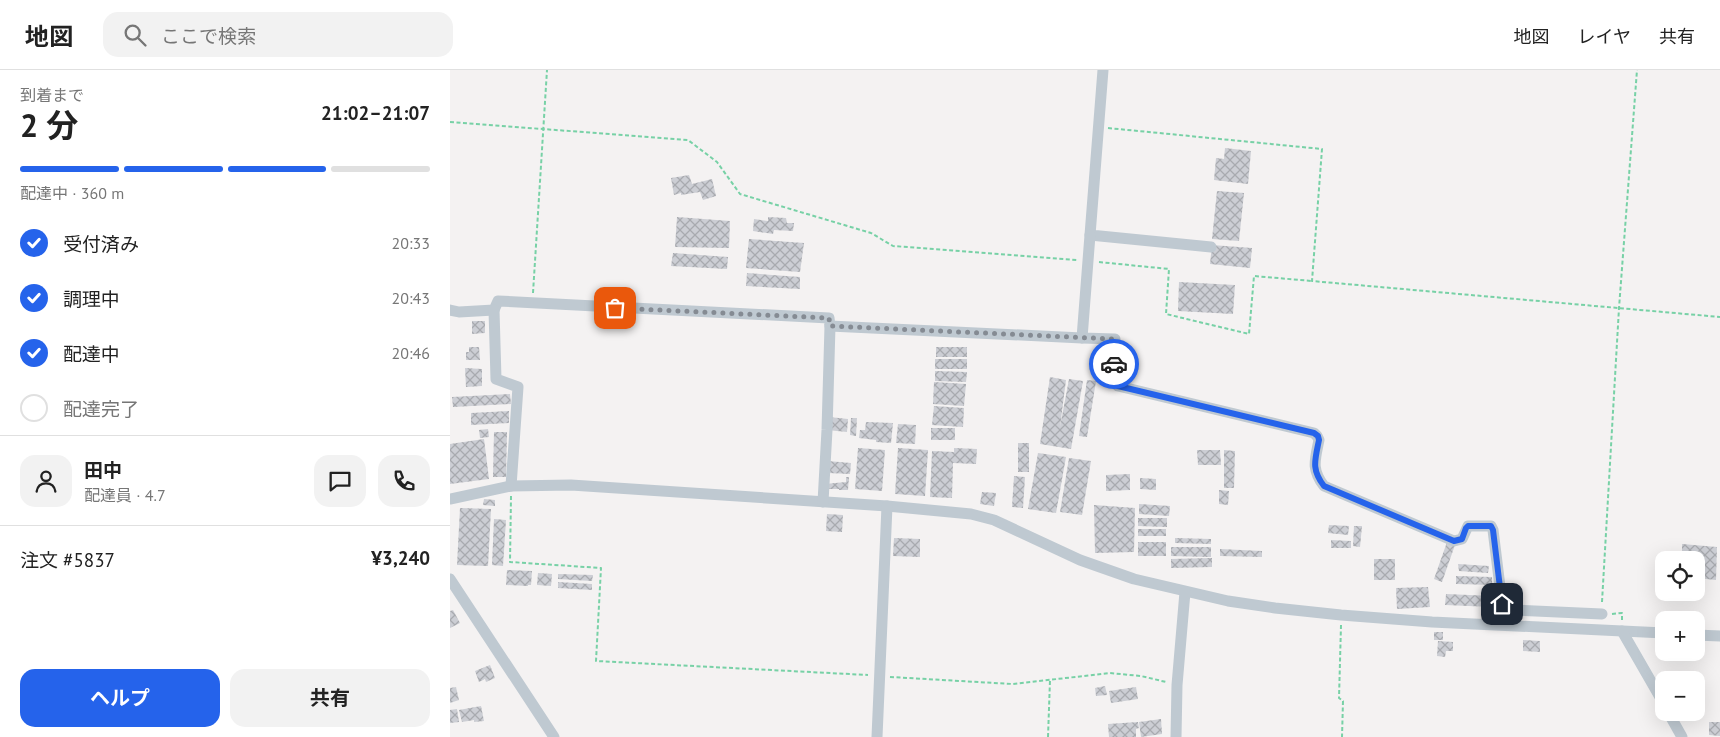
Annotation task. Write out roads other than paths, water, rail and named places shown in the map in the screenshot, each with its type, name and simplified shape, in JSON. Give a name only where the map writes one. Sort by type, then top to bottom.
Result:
[{"type":"street","points":[[1082,338],[1103,70]]},
{"type":"street","points":[[1090,235],[1211,248]]},
{"type":"street","points":[[511,486],[518,387],[496,379],[494,310],[498,302],[829,318],[828,424],[823,502]]},
{"type":"street","points":[[450,310],[460,312],[494,310]]},
{"type":"street","points":[[830,326],[1114,339],[1113,379],[1114,383],[1118,386],[1314,433],[1318,436],[1319,440],[1315,469],[1318,478],[1324,486],[1454,541],[1462,539],[1468,526],[1491,526],[1502,604],[1506,607],[1513,610],[1602,614]]},
{"type":"street","points":[[450,499],[511,486],[571,485],[888,506],[972,514],[994,520],[1080,560],[1134,579],[1185,592],[1266,607],[1432,622],[1655,633]]},
{"type":"street","points":[[877,737],[888,506]]},
{"type":"street","points":[[450,579],[554,737]]},
{"type":"street","points":[[1176,737],[1177,685],[1185,592]]},
{"type":"street","points":[[1622,631],[1655,688]]},
{"type":"street","points":[[1705,635],[1720,636]]},
{"type":"street","points":[[1673,721],[1682,737]]}]
